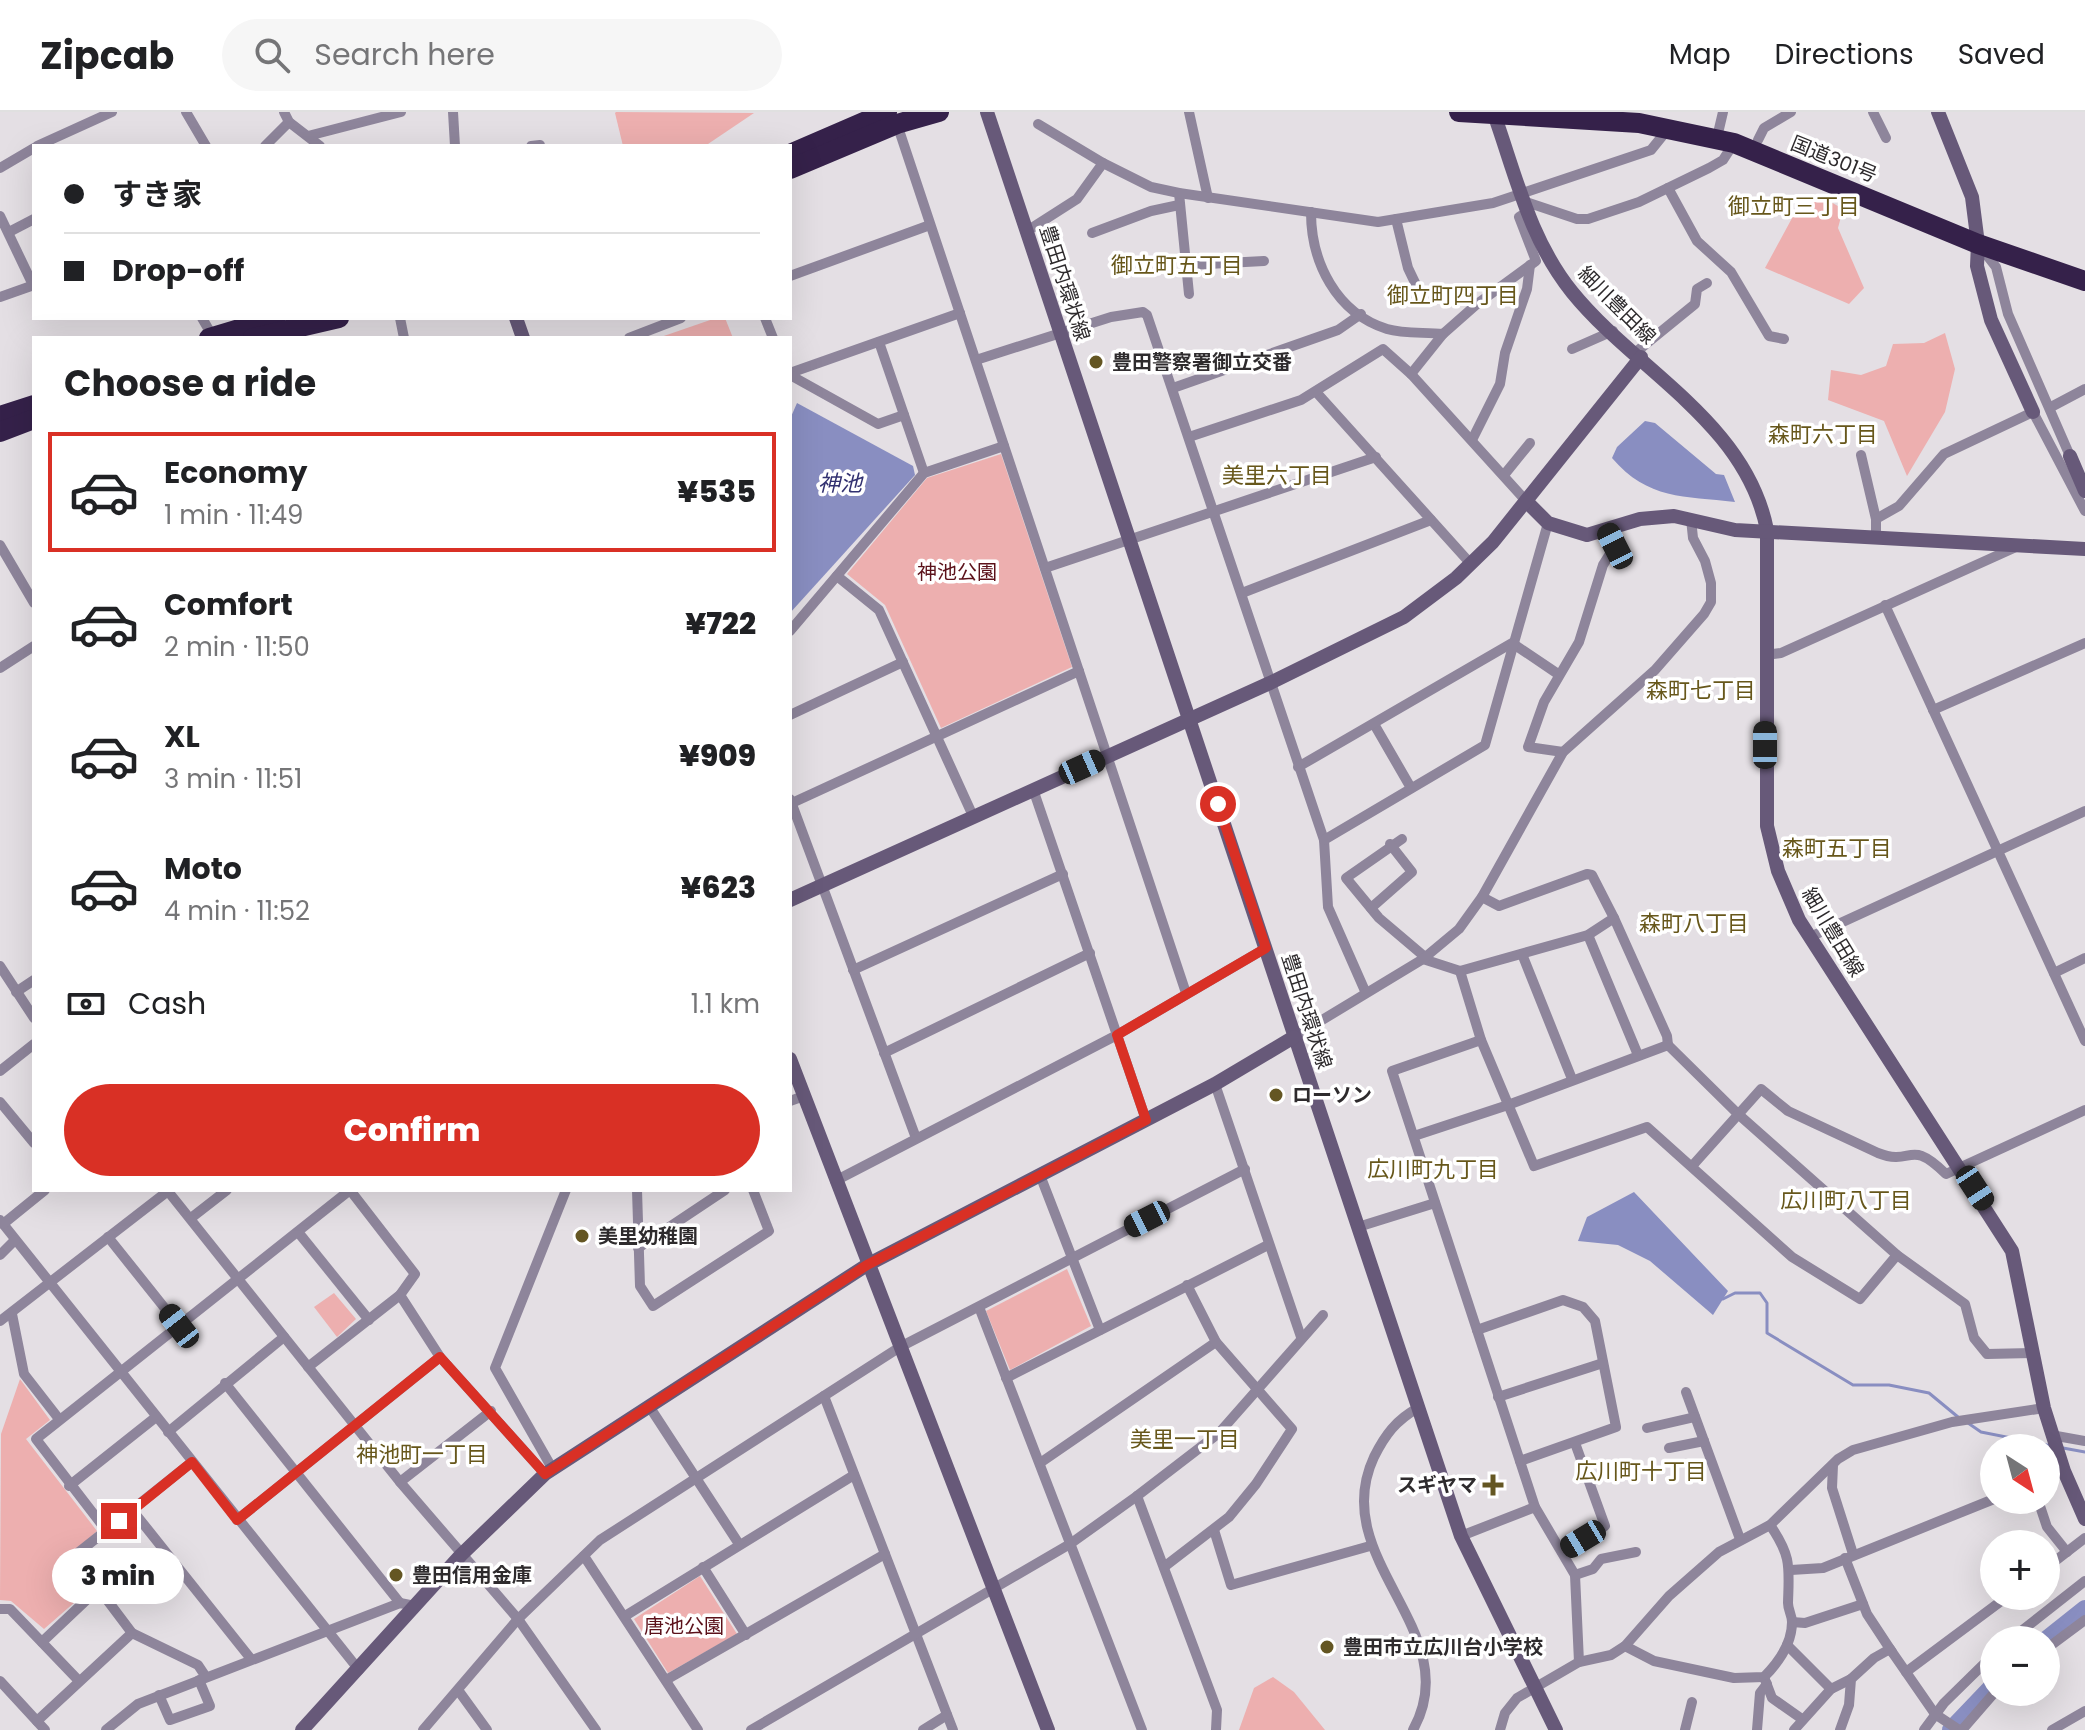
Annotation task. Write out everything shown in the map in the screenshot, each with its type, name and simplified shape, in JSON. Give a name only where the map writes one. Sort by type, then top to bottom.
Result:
[{"type":"highway","points":[[792,153],[892,118],[939,112]]},
{"type":"highway","name":"国道301号","points":[[1459,112],[1639,123],[1668,129],[1725,128],[2085,281]]},
{"type":"highway","name":"国道301号","points":[[1652,112],[1725,128],[1978,236],[2085,267]]},
{"type":"highway","points":[[792,168],[892,118]]},
{"type":"highway","points":[[223,336],[269,332],[329,320]]},
{"type":"highway","points":[[0,416],[32,406]]},
{"type":"highway","points":[[0,432],[32,421]]},
{"type":"street","points":[[43,144],[112,112]]},
{"type":"street","points":[[186,112],[205,144]]},
{"type":"street","points":[[308,136],[401,112]]},
{"type":"street","points":[[453,112],[455,144]]},
{"type":"street","name":"豊田内環状線","points":[[987,112],[1461,1536],[1556,1730]]},
{"type":"street","points":[[1189,112],[1208,198]]},
{"type":"street","points":[[1758,140],[1764,128],[1791,112]]},
{"type":"street","points":[[1873,112],[1886,138]]},
{"type":"street","points":[[1938,112],[1964,171],[1978,236],[1977,266],[1991,320],[2033,412],[2085,511]]},
{"type":"street","name":"細川豊田線","points":[[1493,113],[1540,247],[1554,268],[1575,296],[1692,405],[1742,467],[1758,495],[1767,530],[1767,826],[1785,891],[1810,937],[1961,1167],[2012,1251],[2051,1434]]},
{"type":"street","points":[[266,144],[286,117],[318,144]]},
{"type":"street","points":[[892,118],[976,360],[1186,993]]},
{"type":"street","points":[[1038,124],[1103,163],[1151,187],[1378,222],[1493,203],[1524,201],[1651,150],[1668,129]]},
{"type":"street","points":[[1524,201],[1577,219],[1588,219],[1668,188],[1723,160],[1725,128]]},
{"type":"street","points":[[0,168],[32,149]]},
{"type":"street","points":[[1027,231],[1077,199],[1103,163]]},
{"type":"street","points":[[1668,188],[1697,241],[1731,272],[1769,336],[1784,339]]},
{"type":"street","points":[[1179,193],[1189,265],[1189,294]]},
{"type":"street","points":[[1411,374],[1443,334],[1477,304],[1536,261],[1519,217],[1524,201]]},
{"type":"street","points":[[1092,233],[1151,211],[1179,205]]},
{"type":"street","points":[[1311,212],[1311,238],[1323,277],[1331,289],[1361,314],[1391,330],[1443,334]]},
{"type":"street","points":[[0,216],[32,281]]},
{"type":"street","points":[[1396,219],[1408,268],[1418,289]]},
{"type":"street","points":[[9,232],[32,220]]},
{"type":"street","points":[[792,275],[930,225]]},
{"type":"street","points":[[1978,236],[1996,267],[2008,314],[2085,491]]},
{"type":"street","points":[[1189,265],[1264,261]]},
{"type":"street","points":[[1472,440],[1500,384],[1505,353],[1527,289],[1530,265]]},
{"type":"street","points":[[792,899],[1270,683],[1404,617],[1470,563],[1526,501],[1638,355],[1695,304],[1697,289],[1707,283]]},
{"type":"street","points":[[0,297],[32,286]]},
{"type":"street","points":[[792,373],[960,313]]},
{"type":"street","points":[[976,360],[1111,317],[1146,313],[1324,840],[1328,907],[1365,991]]},
{"type":"street","points":[[1173,388],[1338,330],[1361,314]]},
{"type":"street","points":[[634,336],[676,320]]},
{"type":"street","points":[[1572,349],[1613,331]]},
{"type":"street","points":[[879,342],[924,473]]},
{"type":"street","points":[[1189,437],[1317,393],[1380,348],[1411,374],[1548,523],[1587,535],[1658,516],[1691,519],[1735,530],[2085,549]]},
{"type":"street","points":[[792,375],[878,424],[904,415]]},
{"type":"street","points":[[2051,407],[2085,389]]},
{"type":"street","points":[[1317,393],[1470,563]]},
{"type":"street","points":[[1876,519],[1899,506],[1944,454],[2033,412]]},
{"type":"street","points":[[1504,475],[1530,443]]},
{"type":"street","points":[[792,629],[924,473],[1004,446]]},
{"type":"street","points":[[1861,455],[1876,519],[1876,539]]},
{"type":"street","points":[[1045,568],[1376,457]]},
{"type":"street","points":[[302,1730],[359,1670],[407,1604],[548,1471],[867,1265],[1215,1084],[1424,958],[1459,929],[1482,897],[1563,752],[1655,670],[1711,602],[1711,583],[1705,561],[1693,538],[1691,519]]},
{"type":"street","points":[[1242,593],[1431,520]]},
{"type":"street","points":[[1324,840],[1485,745],[1548,523]]},
{"type":"street","points":[[1563,752],[1528,747],[1558,674],[1579,642],[1603,565],[1615,546],[1607,530]]},
{"type":"street","points":[[1765,655],[1781,653],[2022,544]]},
{"type":"street","points":[[0,545],[32,600]]},
{"type":"street","points":[[837,576],[879,610],[973,816]]},
{"type":"street","points":[[1885,605],[2085,1041]]},
{"type":"street","points":[[1512,643],[1558,674]]},
{"type":"street","points":[[1298,767],[1512,643]]},
{"type":"street","points":[[1933,710],[2085,643]]},
{"type":"street","points":[[0,668],[32,647]]},
{"type":"street","points":[[792,714],[903,662]]},
{"type":"street","points":[[792,801],[1079,671]]},
{"type":"street","points":[[1374,724],[1411,788]]},
{"type":"street","points":[[1033,789],[1146,1120]]},
{"type":"street","points":[[792,804],[916,1138]]},
{"type":"street","points":[[1810,937],[2085,811]]},
{"type":"street","points":[[1402,839],[1390,844],[1347,874],[1346,878],[1371,908],[1424,958],[1460,971],[1588,935],[1614,918]]},
{"type":"street","points":[[1371,908],[1412,872],[1390,844]]},
{"type":"street","points":[[853,970],[1063,874]]},
{"type":"street","points":[[1482,897],[1499,906],[1587,874],[1592,875],[1667,1036],[1668,1045],[1738,1114],[1897,1255],[1965,1304],[1974,1338],[1987,1354],[2032,1353]]},
{"type":"street","points":[[1588,935],[1638,1055]]},
{"type":"street","points":[[835,1181],[1117,1035],[1266,948]]},
{"type":"street","points":[[884,1053],[1090,953]]},
{"type":"street","points":[[1522,954],[1572,1079]]},
{"type":"street","points":[[2054,973],[2085,958]]},
{"type":"street","points":[[0,966],[32,1015]]},
{"type":"street","points":[[1460,971],[1481,1040],[1531,1164],[1536,1167],[1642,1127],[1651,1129],[1792,1257],[1860,1299],[1897,1255]]},
{"type":"street","points":[[16,992],[32,981]]},
{"type":"street","points":[[1481,1040],[1392,1071],[1535,1507],[1575,1575],[1579,1662]]},
{"type":"street","points":[[1414,1136],[1508,1105],[1668,1045]]},
{"type":"street","points":[[0,1071],[32,1046]]},
{"type":"street","points":[[792,1070],[797,1098],[835,1181],[1048,1730]]},
{"type":"street","points":[[1215,1084],[1301,1337]]},
{"type":"street","points":[[1693,1165],[1761,1089],[1788,1111],[1878,1153],[1893,1159],[1914,1153],[1925,1155],[1946,1174],[2085,1110]]},
{"type":"street","points":[[0,1102],[32,1141]]},
{"type":"street","points":[[423,1730],[518,1619],[604,1537],[900,1347],[1245,1169]]},
{"type":"street","points":[[1040,1175],[1100,1330]]},
{"type":"street","points":[[42,1192],[2,1222],[359,1670]]},
{"type":"street","points":[[0,1321],[167,1192]]},
{"type":"street","points":[[169,1192],[400,1482],[518,1619],[596,1730]]},
{"type":"street","points":[[191,1218],[224,1192]]},
{"type":"street","points":[[106,1530],[69,1486],[36,1439],[348,1192]]},
{"type":"street","points":[[308,1367],[400,1295],[415,1274],[352,1192]]},
{"type":"street","points":[[548,1471],[495,1368],[565,1192]]},
{"type":"street","points":[[637,1192],[640,1286],[653,1306],[769,1231],[754,1192]]},
{"type":"street","points":[[638,1248],[722,1192]]},
{"type":"street","points":[[1358,1227],[1435,1203]]},
{"type":"street","points":[[298,1232],[369,1320]]},
{"type":"street","points":[[108,1237],[179,1326]]},
{"type":"street","points":[[0,1255],[15,1240]]},
{"type":"street","points":[[1006,1378],[1268,1245]]},
{"type":"street","points":[[1164,1567],[1214,1530],[1256,1484],[1292,1432],[1291,1425],[1216,1342],[1187,1285]]},
{"type":"street","points":[[400,1295],[440,1357],[548,1471]]},
{"type":"street","points":[[1477,1330],[1563,1300],[1583,1307],[1595,1321],[1616,1427],[1520,1461]]},
{"type":"street","points":[[979,1307],[1142,1730]]},
{"type":"street","points":[[12,1314],[24,1374],[59,1419]]},
{"type":"street","points":[[751,1730],[995,1590],[1070,1544],[1137,1496],[1219,1433],[1323,1315]]},
{"type":"street","points":[[168,1432],[284,1337]]},
{"type":"street","points":[[1040,1463],[1216,1342]]},
{"type":"street","points":[[237,1520],[440,1357]]},
{"type":"street","points":[[1498,1397],[1603,1363]]},
{"type":"street","points":[[225,1383],[295,1472],[407,1604]]},
{"type":"street","points":[[1686,1392],[1740,1539]]},
{"type":"street","points":[[824,1396],[953,1730]]},
{"type":"street","points":[[649,1406],[739,1544]]},
{"type":"street","points":[[1413,1730],[1425,1688],[1423,1654],[1370,1546],[1363,1519],[1362,1496],[1368,1471],[1398,1419],[1418,1408]]},
{"type":"street","points":[[1500,1730],[1510,1704],[1533,1686],[1579,1662],[1611,1655],[1625,1646],[1669,1596],[1719,1552],[1770,1525],[1833,1465],[1875,1441],[1955,1422],[2044,1408]]},
{"type":"street","points":[[400,1482],[491,1411]]},
{"type":"street","points":[[69,1486],[156,1417]]},
{"type":"street","points":[[1647,1428],[1695,1417]]},
{"type":"street","points":[[2060,1437],[2085,1441]]},
{"type":"street","points":[[1669,1448],[1704,1441]]},
{"type":"street","points":[[1562,1552],[1605,1526],[1575,1443]]},
{"type":"street","name":"細川豊田線","points":[[2060,1460],[2085,1519]]},
{"type":"street","points":[[159,1695],[170,1720],[210,1706],[198,1665],[132,1633],[74,1556],[192,1462]]},
{"type":"street","points":[[1833,1465],[1832,1488],[1863,1604],[1892,1652],[1935,1714],[1960,1730],[1982,1706]]},
{"type":"street","points":[[2060,1473],[2064,1471]]},
{"type":"street","points":[[625,1616],[854,1475]]},
{"type":"street","points":[[1137,1496],[1217,1710],[1216,1730]]},
{"type":"street","points":[[1791,1570],[1810,1571],[1980,1505]]},
{"type":"street","points":[[1461,1536],[1535,1507]]},
{"type":"street","points":[[133,1511],[251,1659]]},
{"type":"street","points":[[2043,1514],[2047,1527],[2067,1552]]},
{"type":"street","points":[[1757,1730],[1760,1693],[1787,1645],[1792,1622],[1788,1607],[1791,1570],[1783,1544],[1770,1525]]},
{"type":"street","points":[[1214,1530],[1231,1585],[1370,1546]]},
{"type":"street","points":[[2060,1557],[2085,1538]]},
{"type":"street","points":[[1575,1575],[1593,1569],[1601,1559],[1636,1552]]},
{"type":"street","points":[[666,1680],[885,1554]]},
{"type":"street","points":[[584,1556],[698,1730]]},
{"type":"street","points":[[703,1567],[746,1635]]},
{"type":"street","points":[[2028,1626],[2085,1581]]},
{"type":"street","points":[[42,1642],[98,1589]]},
{"type":"street","points":[[106,1730],[131,1707],[159,1695],[407,1604]]},
{"type":"street","points":[[1792,1622],[1805,1623],[1863,1604]]},
{"type":"street","points":[[0,1609],[10,1609],[79,1681]]},
{"type":"street","points":[[1906,1672],[1989,1610]]},
{"type":"street","points":[[2060,1639],[2085,1620]]},
{"type":"street","points":[[37,1721],[132,1633]]},
{"type":"street","points":[[1787,1645],[1831,1689]]},
{"type":"street","points":[[1625,1646],[1654,1661],[1734,1678],[1765,1681]]},
{"type":"street","points":[[1794,1730],[1831,1689],[1851,1679],[1874,1658],[1890,1649],[1892,1652]]},
{"type":"street","points":[[1924,1730],[1935,1714],[1980,1668]]},
{"type":"street","points":[[1840,1730],[1849,1705],[1851,1679]]},
{"type":"street","points":[[0,1681],[45,1730]]},
{"type":"street","points":[[1765,1681],[1772,1698],[1802,1719]]},
{"type":"street","points":[[458,1690],[487,1730]]},
{"type":"street","points":[[1685,1730],[1692,1702]]},
{"type":"street","points":[[2052,1730],[2085,1711]]},
{"type":"street","points":[[923,1730],[947,1715]]},
{"type":"green space","points":[[616,112],[754,113],[708,144],[623,144]]},
{"type":"green space","points":[[1804,196],[1824,198],[1843,209],[1838,228],[1864,288],[1849,304],[1765,268]]},
{"type":"green space","points":[[710,320],[726,320],[732,336],[664,336]]},
{"type":"green space","points":[[1945,333],[1955,369],[1945,412],[1907,476],[1884,421],[1828,400],[1831,370],[1861,375],[1886,366],[1893,344],[1924,343]]},
{"type":"green space","name":"神池公園","points":[[1001,454],[1072,667],[941,728],[885,605],[847,574],[927,478]]},
{"type":"green space","points":[[1067,1269],[1091,1326],[1010,1370],[986,1311]]},
{"type":"green space","points":[[334,1293],[356,1319],[337,1337],[314,1307]]},
{"type":"green space","points":[[20,1379],[50,1420],[26,1439],[97,1531],[68,1558],[91,1588],[44,1629],[11,1601],[0,1600],[1,1434]]},
{"type":"green space","name":"唐池公園","points":[[700,1576],[737,1634],[668,1673],[634,1619]]},
{"type":"green space","points":[[1273,1677],[1294,1692],[1325,1730],[1239,1730],[1254,1688]]},
{"type":"water","name":"神池","points":[[797,403],[913,466],[915,475],[792,611],[792,414]]},
{"type":"water","points":[[1645,421],[1655,423],[1716,474],[1724,475],[1735,502],[1668,494],[1639,482],[1626,472],[1612,458],[1617,447]]},
{"type":"water","points":[[1634,1192],[1728,1291],[1713,1315],[1650,1261],[1618,1245],[1578,1241],[1587,1217]]},
{"type":"waterway","points":[[1723,1299],[1735,1293],[1760,1293],[1767,1303],[1767,1333],[1853,1385],[1889,1385],[1929,1393],[1958,1417]]},
{"type":"waterway","points":[[1968,1423],[1981,1432],[1991,1434]]},
{"type":"waterway","points":[[2063,1448],[2085,1452]]},
{"type":"waterway","points":[[2060,1629],[2085,1609]]},
{"type":"waterway","points":[[1951,1730],[1980,1700]]},
{"type":"place","name":"豊田警察署御立交番","points":[[1096,362]]},
{"type":"place","name":"ローソン","points":[[1276,1095]]},
{"type":"place","name":"美里幼稚園","points":[[582,1236]]},
{"type":"place","name":"スギヤマ","points":[[1493,1485]]},
{"type":"place","name":"豊田信用金庫","points":[[396,1575]]},
{"type":"place","name":"豊田市立広川台小学校","points":[[1327,1647]]},
{"type":"district","name":"御立町三丁目","points":[[1794,206]]},
{"type":"district","name":"御立町五丁目","points":[[1177,265]]},
{"type":"district","name":"御立町四丁目","points":[[1453,295]]},
{"type":"district","name":"森町六丁目","points":[[1823,434]]},
{"type":"district","name":"美里六丁目","points":[[1277,475]]},
{"type":"district","name":"森町七丁目","points":[[1701,690]]},
{"type":"district","name":"森町五丁目","points":[[1837,848]]},
{"type":"district","name":"森町八丁目","points":[[1694,923]]},
{"type":"district","name":"広川町九丁目","points":[[1433,1169]]},
{"type":"district","name":"広川町八丁目","points":[[1846,1200]]},
{"type":"district","name":"美里一丁目","points":[[1185,1439]]},
{"type":"district","name":"神池町一丁目","points":[[422,1454]]},
{"type":"district","name":"広川町十丁目","points":[[1641,1471]]},
{"type":"route","points":[[119,1521],[192,1462],[237,1520],[440,1357],[545,1474],[867,1265],[1146,1120],[1117,1035],[1266,948],[1218,804]]}]
